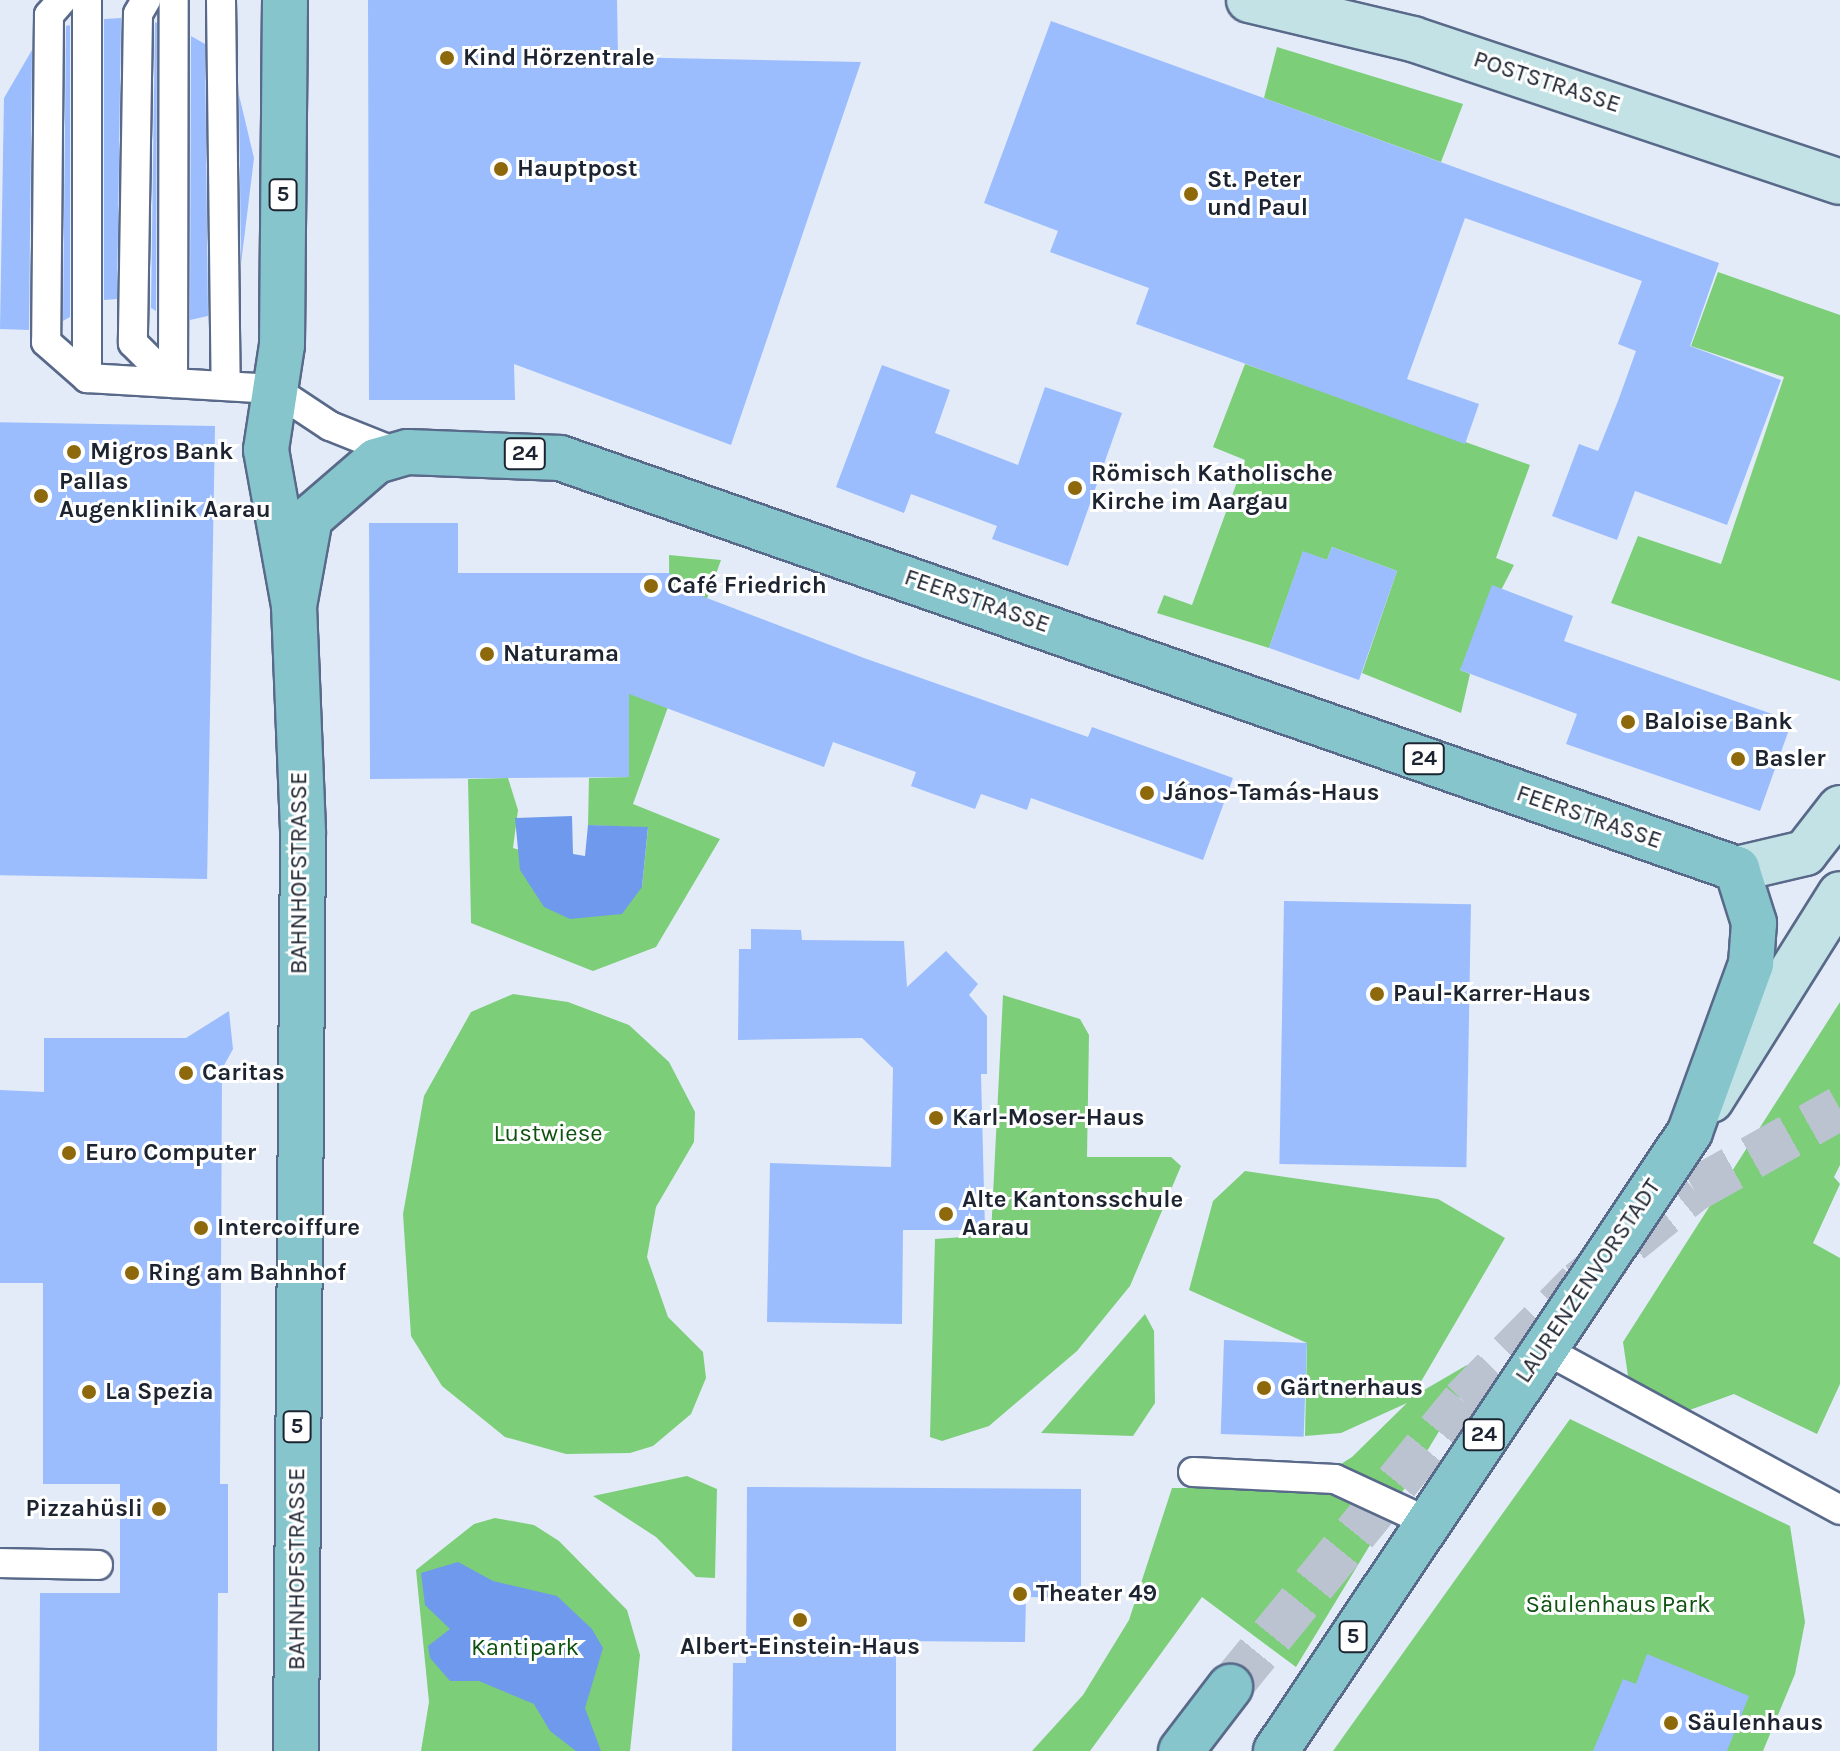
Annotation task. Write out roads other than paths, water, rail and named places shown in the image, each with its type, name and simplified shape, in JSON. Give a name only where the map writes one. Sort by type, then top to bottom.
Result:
[{"type":"main road","name":"BAHNHOFSTRASSE","points":[[285,0],[282,337],[267,474],[294,606],[303,834],[296,1751]]},
{"type":"main road","name":"POSTSTRASSE","points":[[1249,0],[1413,39],[1840,182]]},
{"type":"main road","name":"FEERSTRASSE","points":[[294,606],[310,518],[356,474],[397,453],[496,452],[589,466],[1737,869]]},
{"type":"main road","points":[[1737,869],[1805,853],[1840,808]]},
{"type":"main road","name":"LAURENZENVORSTADT","points":[[1690,1132],[1751,964],[1754,923],[1737,869]]},
{"type":"main road","name":"LAURENZENVORSTADT","points":[[1276,1751],[1426,1521],[1690,1132],[1840,894]]},
{"type":"main road","points":[[1181,1751],[1230,1687]]},
{"type":"lane","points":[[62,0],[49,15],[46,342],[87,378],[274,389],[330,426],[397,453]]},
{"type":"lane","points":[[87,0],[87,378]]},
{"type":"lane","points":[[146,0],[138,14],[133,343],[173,383]]},
{"type":"lane","points":[[173,383],[174,0]]},
{"type":"lane","points":[[221,0],[226,386]]},
{"type":"lane","points":[[1542,1348],[1840,1510]]},
{"type":"lane","points":[[1193,1472],[1335,1479],[1426,1521]]},
{"type":"lane","points":[[0,1563],[98,1565]]},
{"type":"water","points":[[572,816],[573,854],[585,856],[588,825],[648,827],[642,887],[622,914],[570,919],[544,907],[520,870],[515,818]]},
{"type":"water","points":[[458,1562],[493,1581],[557,1596],[592,1629],[603,1648],[585,1708],[601,1751],[576,1751],[550,1731],[534,1704],[479,1681],[450,1681],[430,1658],[428,1646],[450,1629],[425,1605],[421,1573]]},
{"type":"tunnel","points":[[1230,1687],[1463,1401],[1579,1283],[1694,1190],[1840,1108]]},
{"type":"place","name":"Kind Hörzentrale","points":[[447,58]]},
{"type":"place","name":"Hauptpost","points":[[501,169]]},
{"type":"place","name":"St. Peter und Paul","points":[[1191,194]]},
{"type":"place","name":"Migros Bank","points":[[74,452]]},
{"type":"place","name":"Römisch Katholische Kirche im Aargau","points":[[1075,488]]},
{"type":"place","name":"Pallas Augenklinik Aarau","points":[[41,496]]},
{"type":"place","name":"Café Friedrich","points":[[651,586]]},
{"type":"place","name":"Naturama","points":[[487,654]]},
{"type":"place","name":"Baloise Bank","points":[[1628,722]]},
{"type":"place","name":"Basler","points":[[1738,759]]},
{"type":"place","name":"János-Tamás-Haus","points":[[1147,793]]},
{"type":"place","name":"Paul-Karrer-Haus","points":[[1377,994]]},
{"type":"place","name":"Caritas","points":[[186,1073]]},
{"type":"place","name":"Karl-Moser-Haus","points":[[936,1118]]},
{"type":"place","name":"Euro Computer","points":[[69,1153]]},
{"type":"place","name":"Alte Kantonsschule Aarau","points":[[946,1214]]},
{"type":"place","name":"Intercoiffure","points":[[201,1228]]},
{"type":"place","name":"Ring am Bahnhof","points":[[132,1273]]},
{"type":"place","name":"Gärtnerhaus","points":[[1264,1388]]},
{"type":"place","name":"La Spezia","points":[[89,1392]]},
{"type":"place","name":"Pizzahüsli","points":[[159,1509]]},
{"type":"place","name":"Theater 49","points":[[1020,1594]]},
{"type":"place","name":"Albert-Einstein-Haus","points":[[800,1620]]},
{"type":"place","name":"Säulenhaus","points":[[1671,1723]]},
{"type":"park label","name":"Lustwiese","points":[[548,1134]]},
{"type":"park label","name":"Säulenhaus Park","points":[[1618,1605]]},
{"type":"park label","name":"Kantipark","points":[[525,1648]]}]
